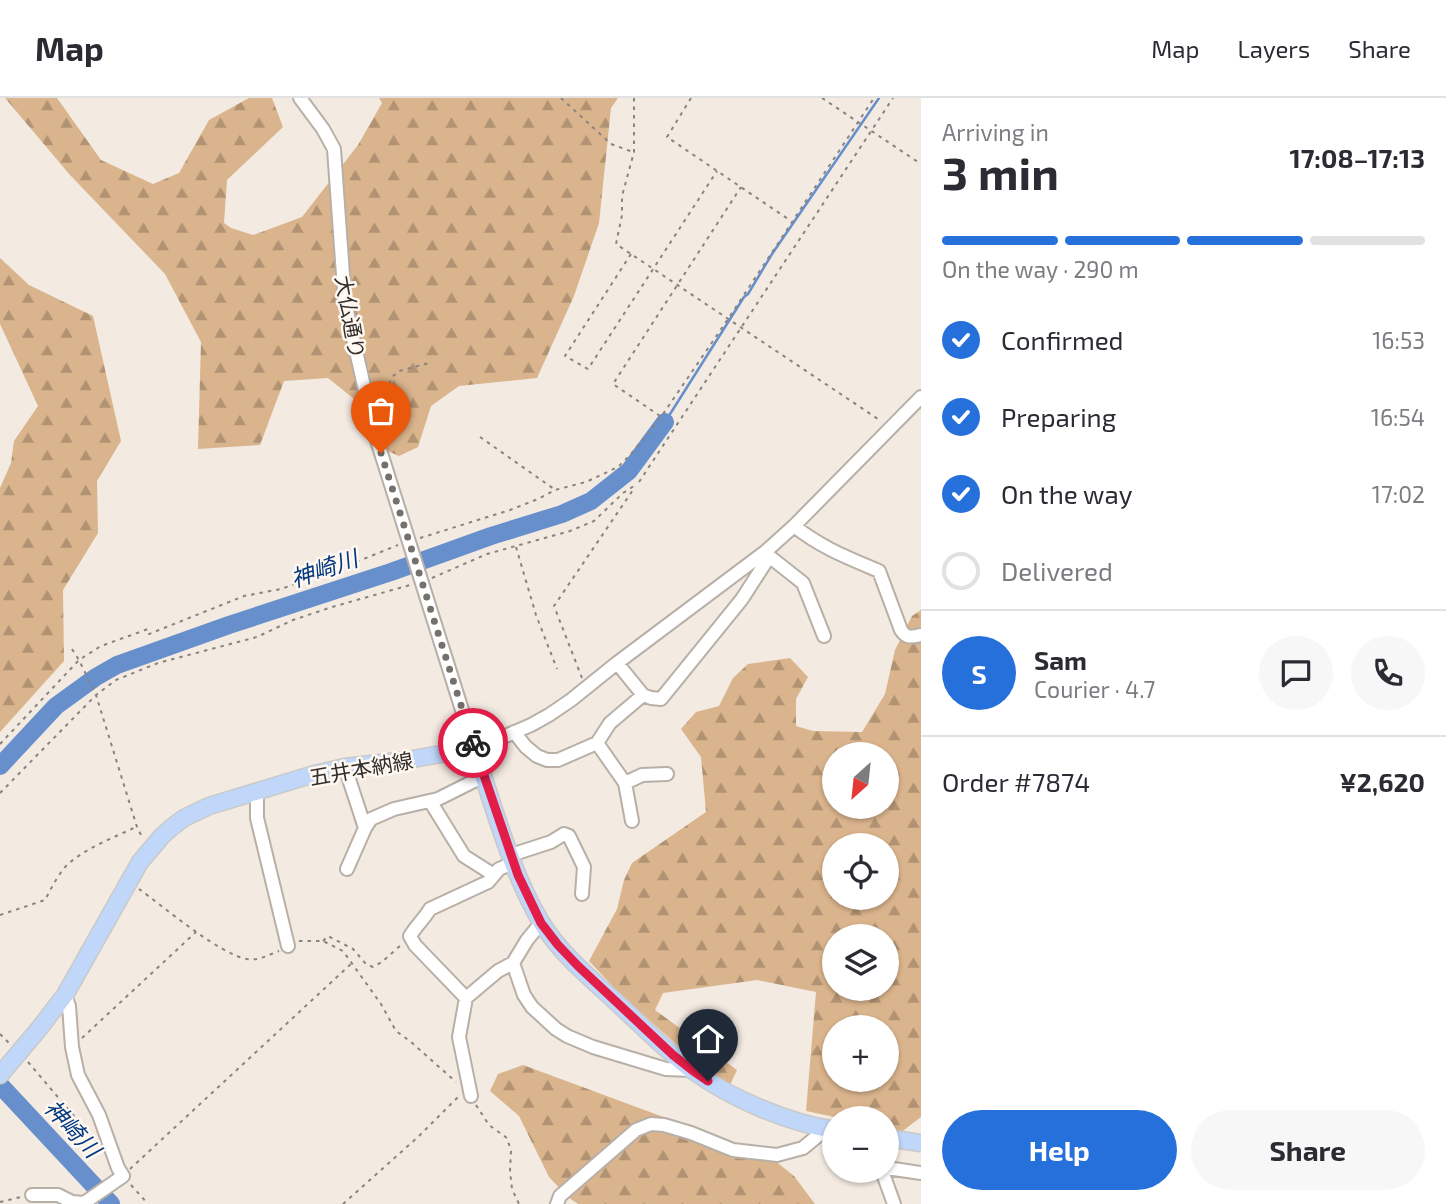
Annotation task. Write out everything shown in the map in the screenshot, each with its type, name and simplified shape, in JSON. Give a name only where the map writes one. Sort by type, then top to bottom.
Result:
[{"type":"main road","name":"五井本納線","points":[[0,1075],[65,995],[140,862],[172,827],[184,818],[208,806],[311,775],[345,767],[407,760],[474,748]]},
{"type":"main road","points":[[474,748],[518,875],[541,923],[558,945],[692,1070],[729,1093],[766,1110],[822,1128]]},
{"type":"main road","points":[[899,1140],[921,1143]]},
{"type":"street","name":"大仏通り","points":[[300,98],[334,149],[345,303],[375,434],[474,748]]},
{"type":"street","points":[[474,748],[549,715],[767,554],[921,397]]},
{"type":"street","points":[[794,526],[831,551],[879,571],[901,630],[907,637],[921,635]]},
{"type":"street","points":[[767,554],[803,583],[824,636]]},
{"type":"street","points":[[617,663],[642,695],[661,699],[742,599],[767,554]]},
{"type":"street","points":[[514,732],[537,756],[558,760],[597,743],[610,723],[642,695]]},
{"type":"street","points":[[597,743],[625,783],[632,821]]},
{"type":"street","points":[[345,767],[365,828]]},
{"type":"street","points":[[625,783],[642,775],[667,774]]},
{"type":"street","points":[[347,870],[371,819],[394,809],[438,799],[484,776]]},
{"type":"street","points":[[257,792],[257,818],[288,946]]},
{"type":"street","points":[[430,801],[464,856],[494,875]]},
{"type":"street","points":[[466,998],[415,945],[410,936],[430,909],[488,882],[512,859],[564,834],[569,836],[584,867],[582,894]]},
{"type":"street","points":[[471,1096],[460,1037],[466,998],[498,971],[513,963],[541,923]]},
{"type":"street","points":[[513,963],[524,995],[532,1006],[567,1036],[593,1047],[666,1069],[692,1070]]},
{"type":"street","points":[[32,1195],[58,1195],[72,1202],[84,1203],[120,1178],[99,1115],[78,1075],[72,1047],[69,1006],[65,995]]},
{"type":"street","points":[[556,1204],[560,1196],[636,1130],[652,1124],[691,1133],[733,1150],[777,1155],[803,1148],[822,1137]]},
{"type":"street","points":[[899,1170],[921,1173]]},
{"type":"street","points":[[886,1183],[894,1204]]},
{"type":"path","points":[[561,98],[611,144],[634,152]]},
{"type":"path","points":[[635,98],[634,152],[622,196],[622,215],[616,244],[891,427]]},
{"type":"path","points":[[691,98],[667,137],[792,221]]},
{"type":"path","points":[[822,98],[921,164]]},
{"type":"path","points":[[0,744],[79,660],[101,646],[148,629],[149,634],[244,596],[281,589],[408,541],[510,510],[555,489],[586,482],[618,467],[661,417],[874,98]]},
{"type":"path","points":[[586,688],[554,606],[638,484],[893,98]]},
{"type":"path","points":[[631,254],[565,356],[588,369],[718,171]]},
{"type":"path","points":[[661,417],[613,384],[741,187]]},
{"type":"path","points":[[375,434],[380,425],[391,378],[399,371],[429,363]]},
{"type":"path","points":[[480,437],[555,489]]},
{"type":"path","points":[[0,793],[96,695],[117,680],[158,663],[257,637],[293,620],[421,582],[487,554],[570,531],[594,521],[623,493],[638,484]]},
{"type":"path","points":[[516,547],[536,615],[557,669]]},
{"type":"path","points":[[72,649],[96,695],[137,827],[151,849]]},
{"type":"path","points":[[0,915],[45,900],[66,866],[91,849],[137,827]]},
{"type":"path","points":[[129,881],[197,932],[234,955],[260,959],[299,941],[323,941],[343,951],[381,1004],[396,1031],[456,1082]]},
{"type":"path","points":[[72,1047],[197,932]]},
{"type":"path","points":[[323,941],[328,936],[353,949],[366,964],[373,967],[410,936]]},
{"type":"path","points":[[148,1204],[120,1178],[353,962]]},
{"type":"path","points":[[0,1034],[19,1052],[100,1147]]},
{"type":"path","points":[[343,1204],[419,1136],[465,1090],[489,1125],[507,1139],[511,1151],[512,1189],[519,1204]]},
{"type":"path","points":[[0,1202],[32,1195]]},
{"type":"green space","points":[[5,98],[57,98],[101,160],[153,184],[179,173],[209,120],[249,98],[272,98],[283,127],[227,180],[224,223],[253,235],[302,217],[358,145],[382,103],[379,98],[618,98],[611,108],[599,223],[574,296],[537,378],[459,386],[431,406],[418,447],[399,456],[383,449],[369,411],[328,378],[284,381],[260,445],[198,449],[201,342],[165,274],[70,175]]},
{"type":"green space","points":[[0,258],[29,285],[93,316],[121,441],[97,481],[98,533],[63,590],[64,661],[0,732],[0,488],[11,463],[14,441],[38,406],[0,324]]},
{"type":"green space","points":[[921,610],[921,1117],[900,1133],[899,1106],[822,1106],[822,1114],[806,1111],[816,992],[757,980],[663,993],[655,1010],[737,1070],[730,1085],[715,1079],[618,992],[589,961],[617,909],[624,880],[632,863],[706,812],[701,757],[681,729],[696,712],[719,706],[733,678],[748,664],[790,658],[808,677],[796,699],[796,726],[813,731],[862,732],[885,694],[895,650],[912,616]]},
{"type":"green space","points":[[523,1065],[769,1156],[794,1176],[815,1204],[578,1204],[549,1177],[519,1116],[490,1091],[498,1074]]},
{"type":"waterway","points":[[665,422],[772,254],[879,98]]},
{"type":"waterway","name":"神崎川","points":[[0,766],[56,706],[117,665],[562,514],[591,501],[629,471],[665,422]]},
{"type":"waterway","name":"神崎川","points":[[0,1085],[111,1204]]},
{"type":"way so far","points":[[381,453],[473,743]]},
{"type":"route","points":[[473,743],[518,875],[541,923],[578,966],[673,1055],[708,1081]]}]
